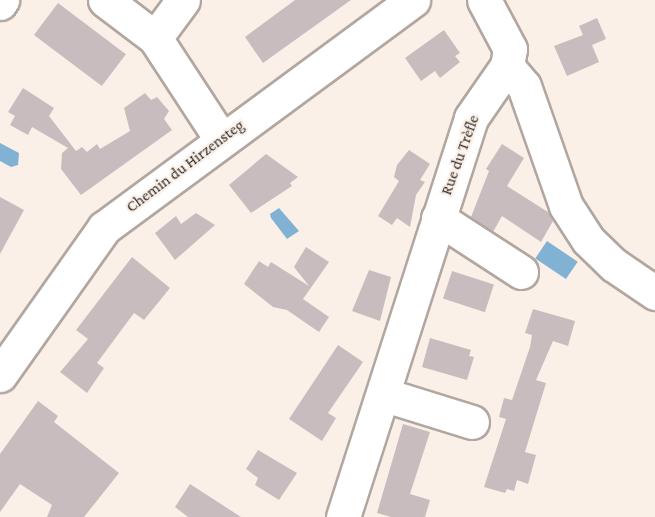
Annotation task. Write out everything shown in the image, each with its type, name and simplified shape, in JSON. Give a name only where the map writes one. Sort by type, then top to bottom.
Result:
[{"type":"street","points":[[105,0],[155,38],[221,139]]},
{"type":"street","points":[[155,38],[183,0]]},
{"type":"street","name":"Chemin du Hirzensteg","points":[[0,375],[104,228],[221,139],[413,0]]},
{"type":"street","points":[[484,0],[510,49],[507,66],[524,86],[566,207],[588,240],[619,268],[655,293]]},
{"type":"street","name":"Rue du Trèfle","points":[[343,517],[385,395],[438,218],[471,118],[507,66]]},
{"type":"street","points":[[438,218],[521,272]]},
{"type":"street","points":[[385,395],[472,422]]},
{"type":"water","points":[[0,143],[19,153],[18,165],[11,167],[0,161]]},
{"type":"water","points":[[279,208],[299,231],[287,239],[271,218],[270,214]]},
{"type":"water","points":[[547,241],[578,262],[566,279],[535,258]]},
{"type":"building","points":[[295,0],[351,0],[263,63],[245,37]]},
{"type":"building","points":[[58,3],[126,54],[102,86],[34,35]]},
{"type":"building","points":[[597,18],[606,39],[592,45],[599,62],[567,76],[554,46],[583,35],[579,26]]},
{"type":"building","points":[[444,30],[460,53],[455,56],[460,62],[440,78],[435,71],[421,81],[405,58]]},
{"type":"building","points":[[23,88],[54,108],[49,116],[76,151],[82,147],[87,152],[97,144],[100,149],[130,131],[124,108],[145,93],[151,100],[157,97],[169,111],[164,119],[172,130],[81,195],[61,169],[62,153],[68,148],[32,127],[28,135],[10,125],[15,116],[8,112]]},
{"type":"building","points":[[502,144],[524,158],[507,186],[548,212],[553,221],[541,242],[502,216],[493,232],[471,217],[489,171],[486,169]]},
{"type":"building","points":[[409,150],[430,164],[420,180],[425,182],[416,195],[410,227],[397,218],[392,225],[378,216],[399,181],[394,177],[397,165]]},
{"type":"building","points":[[266,154],[298,177],[290,183],[292,186],[251,213],[229,185]]},
{"type":"building","points":[[0,197],[24,210],[0,254]]},
{"type":"building","points":[[196,213],[215,225],[175,260],[155,233],[176,216],[181,224]]},
{"type":"building","points":[[306,247],[329,262],[303,299],[329,317],[319,332],[287,310],[273,307],[244,284],[259,261],[268,267],[271,262],[309,286],[294,267]]},
{"type":"building","points":[[132,257],[170,288],[144,320],[134,313],[97,363],[104,368],[87,393],[60,372],[88,339],[76,330]]},
{"type":"building","points":[[369,270],[391,277],[380,321],[352,311]]},
{"type":"building","points":[[452,271],[494,285],[485,312],[443,299]]},
{"type":"building","points":[[533,309],[575,321],[568,346],[553,341],[536,380],[546,383],[525,452],[536,455],[528,484],[517,480],[514,491],[507,489],[505,493],[484,487],[506,419],[499,417],[504,398],[512,400],[530,347],[532,335],[525,333]]},
{"type":"building","points":[[430,338],[471,350],[469,356],[474,357],[467,380],[422,367]]},
{"type":"building","points":[[338,345],[363,362],[328,413],[336,418],[322,441],[289,419]]},
{"type":"building","points":[[38,401],[58,416],[54,422],[119,473],[84,517],[47,517],[52,505],[20,484],[0,512],[0,454]]},
{"type":"building","points":[[403,424],[430,432],[410,494],[430,500],[425,517],[391,517],[377,513]]},
{"type":"building","points":[[258,450],[297,473],[279,500],[255,485],[258,478],[246,469]]},
{"type":"building","points":[[190,484],[241,517],[188,517],[175,507]]}]
